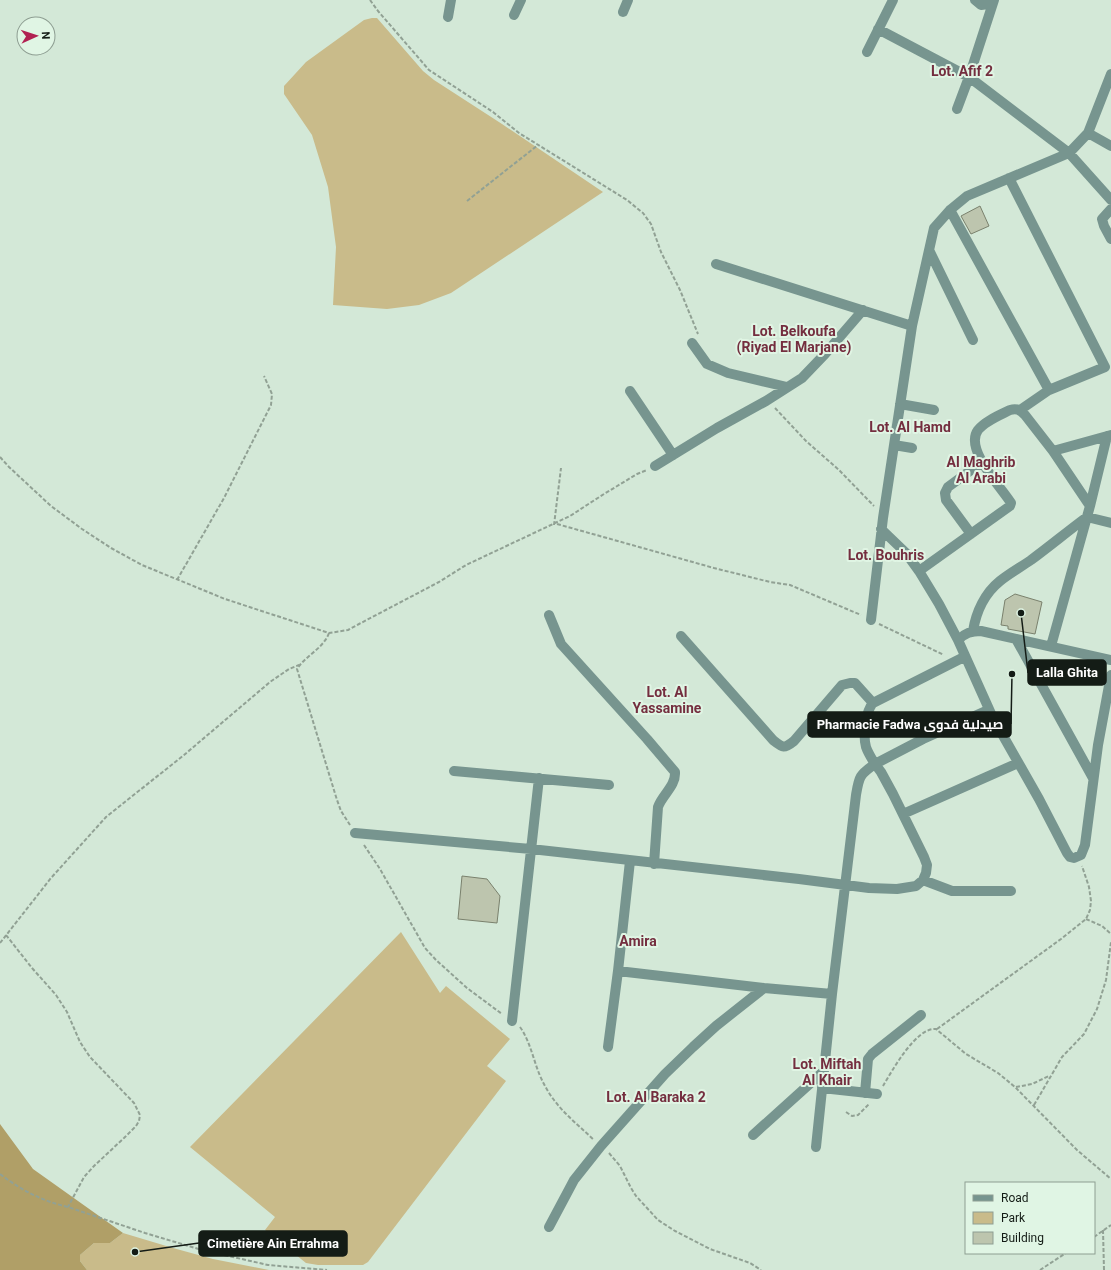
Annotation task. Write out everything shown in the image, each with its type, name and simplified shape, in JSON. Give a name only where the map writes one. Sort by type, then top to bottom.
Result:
[{"type":"street","points":[[448,17],[451,0]]},
{"type":"street","points":[[516,0],[514,16],[521,0]]},
{"type":"street","points":[[623,12],[628,0]]},
{"type":"street","points":[[867,52],[893,0]]},
{"type":"street","points":[[975,0],[981,5],[988,4],[994,0]]},
{"type":"street","points":[[957,109],[994,0]]},
{"type":"street","points":[[878,29],[969,77],[1069,153],[1111,200]]},
{"type":"street","points":[[871,620],[882,518],[912,326],[934,228],[950,210],[967,196],[1069,153],[1088,133],[1111,74]]},
{"type":"street","points":[[1088,133],[1111,146]]},
{"type":"street","points":[[919,571],[1010,506],[1011,503],[982,462],[976,450],[974,442],[978,430],[982,426],[1010,410],[1020,410],[1049,390],[1105,367],[1009,178]]},
{"type":"street","points":[[1111,209],[1102,219],[1111,239]]},
{"type":"street","points":[[950,210],[1049,390]]},
{"type":"street","points":[[929,250],[973,340]]},
{"type":"street","points":[[716,264],[912,326]]},
{"type":"street","points":[[655,466],[716,428],[766,401],[802,378],[863,310]]},
{"type":"street","points":[[696,341],[707,364],[728,373],[787,387]]},
{"type":"street","points":[[630,391],[673,455]]},
{"type":"street","points":[[900,404],[934,410]]},
{"type":"street","points":[[1020,410],[1053,451],[1090,506]]},
{"type":"street","points":[[1053,451],[1109,435]]},
{"type":"street","points":[[1051,646],[1109,435]]},
{"type":"street","points":[[894,445],[912,448]]},
{"type":"street","points":[[971,534],[946,500],[945,493],[948,487],[982,462]]},
{"type":"street","points":[[1087,517],[1111,523]]},
{"type":"street","points":[[973,631],[980,606],[999,582],[1031,560],[1087,517]]},
{"type":"street","points":[[881,529],[906,554],[919,571],[939,604],[958,640],[961,660],[1067,852],[1070,857],[1074,858],[1079,857],[1084,852],[1098,745],[1111,675]]},
{"type":"street","points":[[549,615],[561,644],[675,772],[674,781],[661,799],[658,807],[654,864]]},
{"type":"street","points":[[958,640],[964,634],[973,631],[994,633],[1111,660]]},
{"type":"street","points":[[681,636],[773,740],[782,747],[787,747],[794,741],[842,685],[855,683],[873,703]]},
{"type":"street","points":[[1016,639],[1093,778]]},
{"type":"street","points":[[355,833],[531,850],[846,884],[869,888],[897,889],[916,886],[923,880],[926,872],[926,861],[903,814],[866,746],[867,713],[873,703],[961,660]]},
{"type":"street","points":[[816,1147],[832,994],[859,777],[875,764],[988,710]]},
{"type":"street","points":[[903,814],[1018,763]]},
{"type":"street","points":[[454,771],[609,785]]},
{"type":"street","points":[[512,1020],[539,778]]},
{"type":"street","points":[[608,1047],[630,861]]},
{"type":"street","points":[[923,880],[952,890],[1011,891]]},
{"type":"street","points":[[618,971],[764,988],[832,994]]},
{"type":"street","points":[[549,1227],[574,1180],[601,1146],[666,1074],[693,1047],[716,1026],[764,988]]},
{"type":"street","points":[[865,1092],[868,1059],[872,1054],[921,1015]]},
{"type":"street","points":[[753,1135],[824,1071]]},
{"type":"street","points":[[822,1088],[877,1094]]},
{"type":"path","points":[[370,0],[429,70],[493,112],[538,145],[636,206],[651,224],[661,252],[680,290],[692,322],[696,341]]},
{"type":"path","points":[[467,201],[538,145]]},
{"type":"path","points":[[177,580],[224,498],[271,405],[272,394],[264,376]]},
{"type":"path","points":[[766,401],[778,411],[806,441],[860,490],[882,518]]},
{"type":"path","points":[[0,457],[51,506],[82,530],[142,565],[225,599],[329,632],[348,630],[439,582],[466,565],[555,524],[581,510],[637,474],[655,466]]},
{"type":"path","points":[[555,524],[561,468]]},
{"type":"path","points":[[555,524],[714,568],[790,586],[841,606],[961,660]]},
{"type":"path","points":[[0,943],[51,878],[106,817],[184,755],[270,682],[289,669],[300,664],[323,644],[329,632]]},
{"type":"path","points":[[300,664],[297,669],[341,811],[371,855],[425,948],[467,988],[490,1007],[512,1020],[520,1028],[526,1038],[538,1070],[552,1099],[567,1116],[601,1146],[620,1166],[636,1196],[658,1220],[710,1250],[750,1263],[761,1270]]},
{"type":"path","points":[[937,1029],[1061,939],[1086,919],[1090,910],[1091,901],[1089,887],[1079,857]]},
{"type":"path","points":[[1086,919],[1102,926],[1111,934]]},
{"type":"path","points":[[6,935],[56,995],[67,1012],[80,1042],[90,1057],[134,1103],[140,1115],[139,1121],[132,1130],[84,1177],[68,1207]]},
{"type":"path","points":[[1034,1105],[1062,1057],[1084,1034],[1097,1010],[1106,980],[1111,942]]},
{"type":"path","points":[[846,1112],[852,1116],[858,1116],[877,1094],[906,1049],[927,1030],[931,1028],[937,1029],[966,1054],[998,1073],[1015,1087],[1077,1150],[1111,1179]]},
{"type":"path","points":[[1015,1087],[1032,1084],[1050,1076]]},
{"type":"path","points":[[0,1174],[17,1187],[50,1202],[212,1254],[233,1257],[268,1266],[327,1270]]},
{"type":"path","points":[[1095,1235],[1111,1225]]},
{"type":"path","points":[[1103,1230],[1104,1270]]},
{"type":"path","points":[[1040,1270],[1064,1254]]},
{"type":"green space","points":[[377,18],[423,71],[434,80],[603,192],[451,293],[419,305],[387,309],[333,305],[336,247],[328,187],[312,135],[284,94],[284,86],[306,62],[364,20]]},
{"type":"green space","points":[[401,932],[440,993],[446,986],[510,1039],[487,1066],[506,1081],[368,1262],[363,1265],[318,1265],[306,1263],[265,1230],[275,1217],[190,1147]]},
{"type":"green space","points":[[123,1233],[213,1259],[269,1270],[87,1270],[80,1261],[80,1255],[94,1243],[110,1243]]},
{"type":"shaded area","points":[[0,1124],[33,1169],[123,1233],[110,1243],[94,1243],[80,1255],[80,1261],[87,1270],[0,1270]]},
{"type":"building","points":[[980,206],[989,226],[971,234],[961,216]]},
{"type":"building","points":[[1015,594],[1042,602],[1035,634],[1008,629],[1008,626],[1001,625],[1005,600]]},
{"type":"building","points":[[462,876],[487,879],[500,896],[497,923],[458,919]]},
{"type":"place","name":"Lalla Ghita","points":[[1021,613]]},
{"type":"place","name":"Pharmacie Fadwa صيدلية فدوى","points":[[1012,674]]},
{"type":"place","name":"Cimetière Ain Errahma","points":[[135,1252]]},
{"type":"district","name":"Lot. Afif 2","points":[[962,71]]},
{"type":"district","name":"Lot. Belkoufa (Riyad El Marjane)","points":[[794,340]]},
{"type":"district","name":"Lot. Al Hamd","points":[[910,427]]},
{"type":"district","name":"Al Maghrib Al Arabi","points":[[981,470]]},
{"type":"district","name":"Lot. Bouhris","points":[[886,555]]},
{"type":"district","name":"Lot. Al Yassamine","points":[[667,700]]},
{"type":"district","name":"Amira","points":[[638,941]]},
{"type":"district","name":"Lot. Miftah Al Khair","points":[[827,1072]]},
{"type":"district","name":"Lot. Al Baraka 2","points":[[656,1097]]}]
